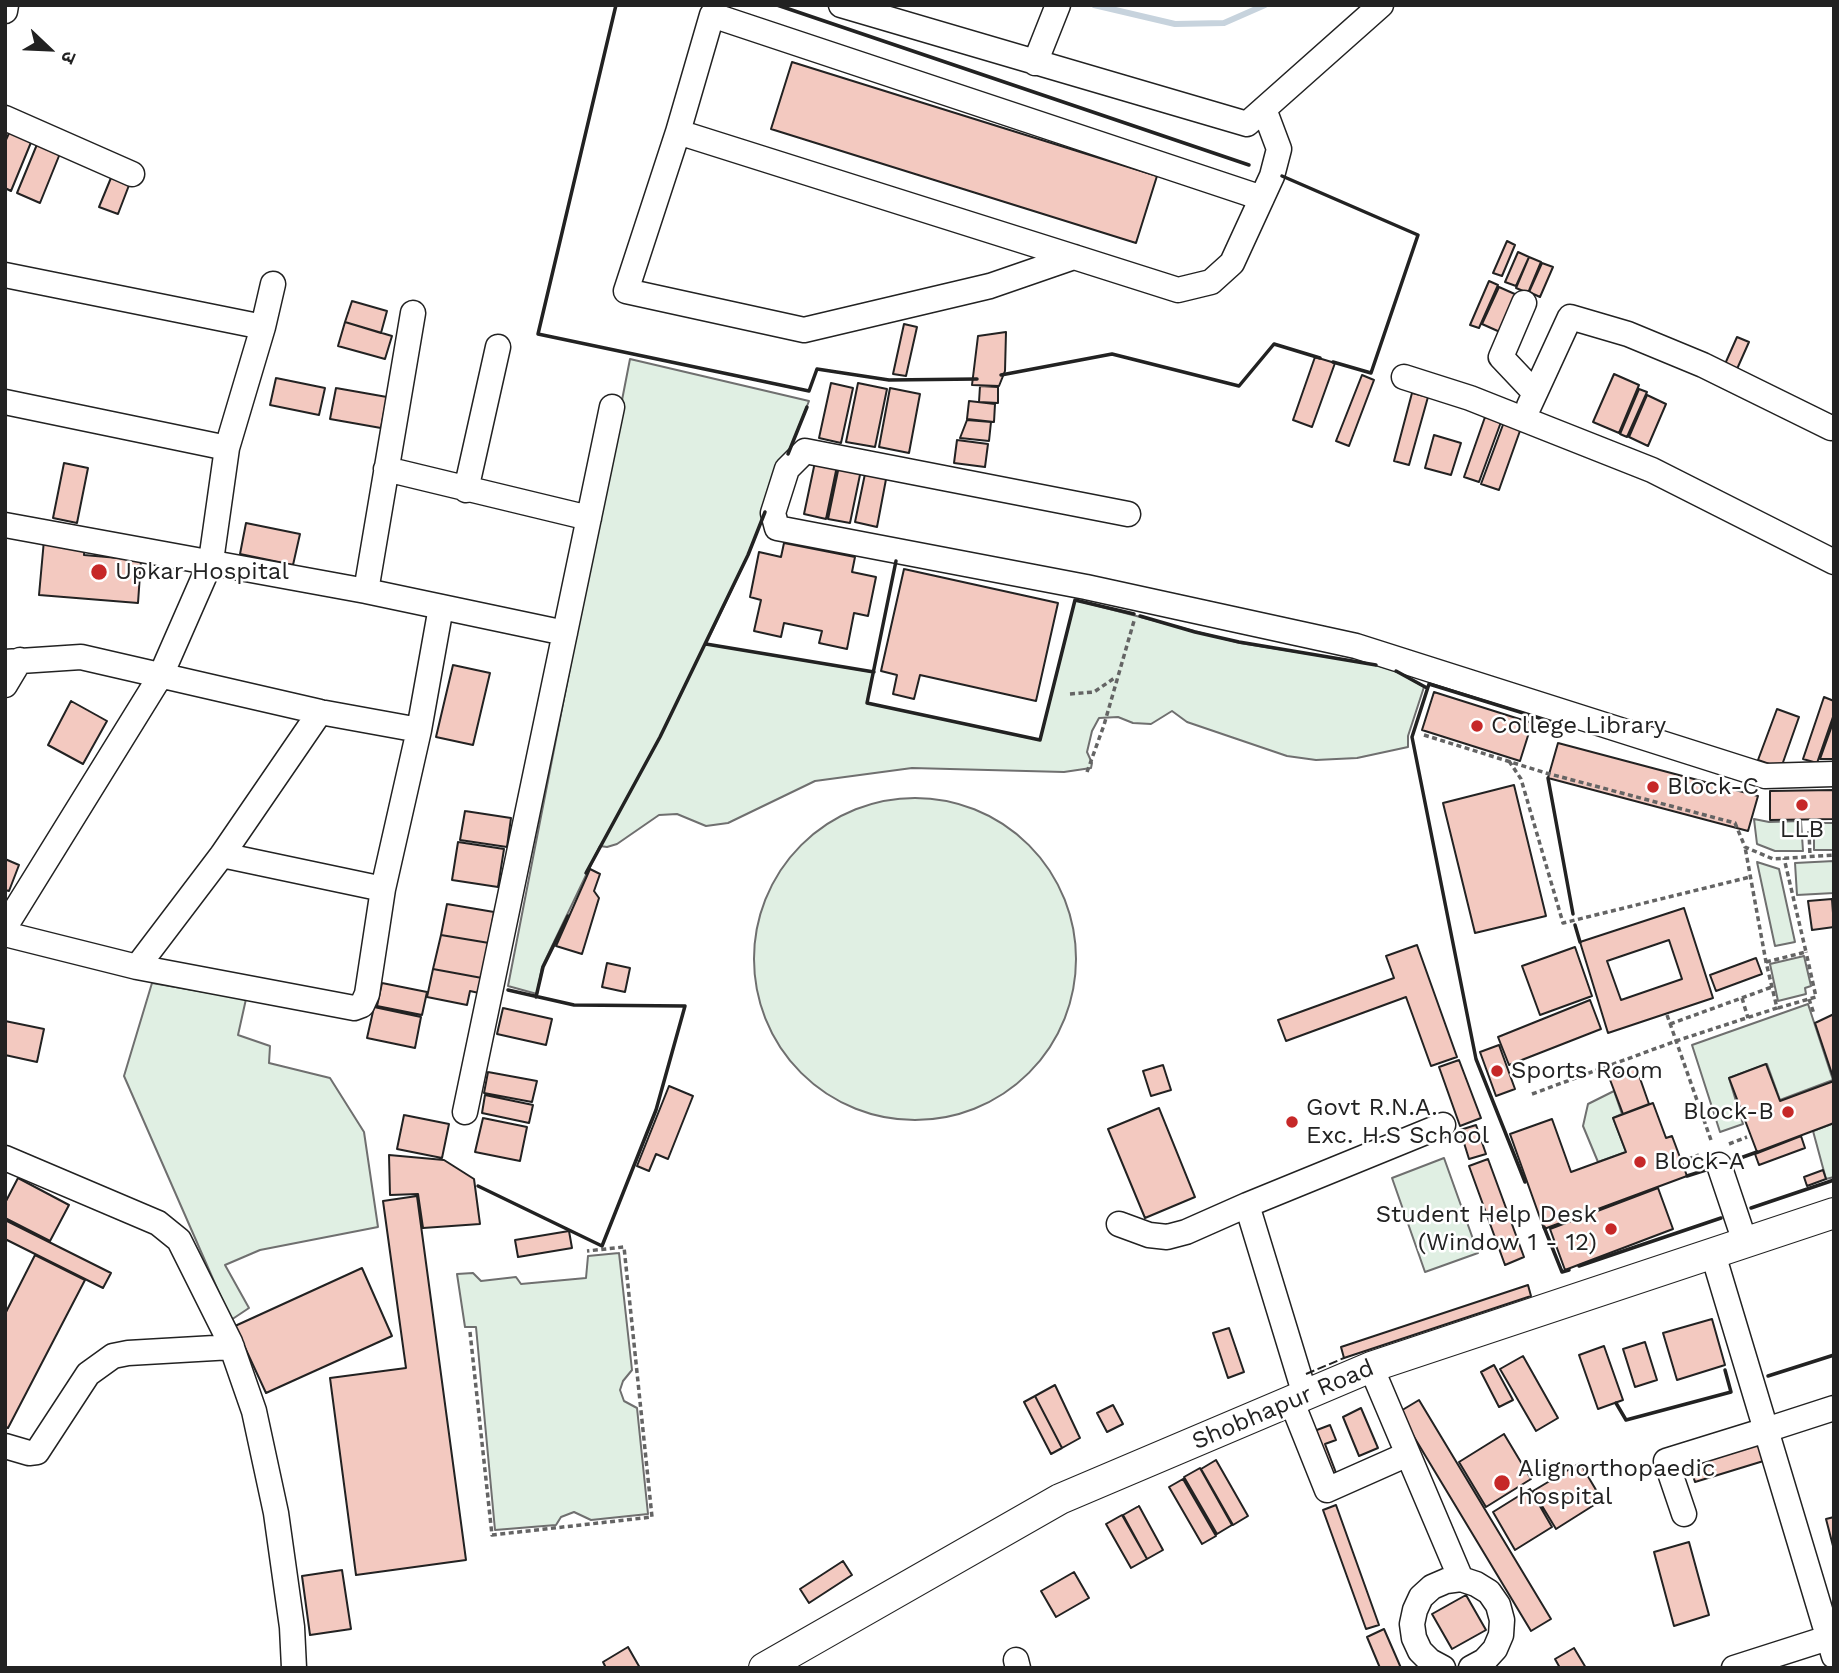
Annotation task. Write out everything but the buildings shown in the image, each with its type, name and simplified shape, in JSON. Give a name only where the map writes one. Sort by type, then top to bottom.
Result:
[{"type":"main road","name":"Shobhapur Road","points":[[1715,1258],[1745,1242],[1834,1213]]},
{"type":"main road","name":"Shobhapur Road","points":[[781,1668],[1062,1508],[1373,1371],[1715,1258],[1834,1222]]},
{"type":"main road","name":"Shobhapur Road","points":[[764,1668],[1060,1499],[1300,1402]]},
{"type":"street","points":[[5,11],[6,5]]},
{"type":"street","points":[[841,5],[1247,124],[1381,5]]},
{"type":"street","points":[[1035,63],[1058,5]]},
{"type":"street","points":[[1074,257],[990,286],[804,330],[626,291],[678,132],[712,15],[1262,198]]},
{"type":"street","points":[[678,132],[1178,290],[1211,282],[1231,263],[1262,198],[1272,176],[1279,149],[1264,109]]},
{"type":"street","points":[[5,118],[132,174]]},
{"type":"street","points":[[5,275],[263,327]]},
{"type":"street","points":[[5,927],[160,675],[211,561],[227,448],[273,284]]},
{"type":"street","points":[[1524,303],[1502,357],[1535,393]]},
{"type":"street","points":[[366,591],[414,313]]},
{"type":"street","points":[[1524,419],[1570,317],[1628,334],[1703,365],[1831,428]]},
{"type":"street","points":[[467,490],[498,347]]},
{"type":"street","points":[[1404,377],[1470,398],[1652,470],[1834,562]]},
{"type":"street","points":[[5,402],[227,448]]},
{"type":"street","points":[[464,1112],[612,407]]},
{"type":"street","points":[[1128,514],[806,451],[787,469],[773,513],[778,528],[1140,599],[1356,646],[1765,776],[1834,774]]},
{"type":"street","points":[[386,470],[589,518]]},
{"type":"street","points":[[5,525],[211,561],[565,633]]},
{"type":"street","points":[[5,934],[137,967],[354,1008],[362,1005],[367,994],[383,889],[419,730],[441,607]]},
{"type":"street","points":[[5,685],[13,661],[81,657],[320,712],[419,730]]},
{"type":"street","points":[[137,967],[222,855],[320,712]]},
{"type":"street","points":[[222,855],[383,889]]},
{"type":"street","points":[[1119,1224],[1167,1237],[1186,1232],[1443,1125]]},
{"type":"street","points":[[5,1158],[158,1223],[179,1240],[232,1347],[254,1410],[276,1513],[292,1626],[294,1668]]},
{"type":"street","points":[[1719,1165],[1745,1242]]},
{"type":"street","points":[[1247,1205],[1326,1490],[1408,1454]]},
{"type":"street","points":[[1715,1258],[1831,1643],[1734,1668]]},
{"type":"street","points":[[5,1446],[29,1453],[37,1452],[88,1374],[113,1356],[232,1347]]},
{"type":"street","points":[[1373,1371],[1461,1579]]},
{"type":"street","points":[[1684,1514],[1666,1461],[1834,1408]]},
{"type":"street","points":[[1443,1668],[1420,1651],[1412,1624],[1422,1597],[1432,1587],[1461,1579],[1489,1592],[1498,1605],[1502,1620],[1501,1635],[1495,1649],[1484,1661],[1471,1668]]},
{"type":"path","points":[[1087,772],[1140,599]]},
{"type":"path","points":[[1070,694],[1094,692],[1118,676]]},
{"type":"path","points":[[1424,735],[1546,773],[1735,823],[1745,846],[1777,1009]]},
{"type":"path","points":[[1509,761],[1521,779],[1563,923],[1750,877]]},
{"type":"path","points":[[1809,831],[1810,857]]},
{"type":"path","points":[[1745,846],[1773,859],[1834,855]]},
{"type":"path","points":[[1532,1094],[1676,1041],[1816,997],[1784,858]]},
{"type":"path","points":[[1766,962],[1806,953]]},
{"type":"path","points":[[1670,1024],[1772,988]]},
{"type":"path","points":[[1742,998],[1748,1018]]},
{"type":"path","points":[[1809,999],[1814,1014]]},
{"type":"path","points":[[1667,1015],[1719,1165]]},
{"type":"path","points":[[470,1332],[492,1535],[652,1517],[624,1247],[587,1251]]},
{"type":"green space","points":[[630,359],[809,401],[748,555],[706,644],[873,672],[867,703],[1040,740],[1075,600],[1240,643],[1373,664],[1396,671],[1424,687],[1408,736],[1408,747],[1357,758],[1316,760],[1287,756],[1187,722],[1172,711],[1151,724],[1133,723],[1118,717],[1099,718],[1092,731],[1087,752],[1092,763],[1091,768],[1064,772],[912,768],[815,781],[728,823],[706,826],[677,814],[659,815],[617,844],[600,846],[542,967],[537,994],[508,986]]},
{"type":"green space","points":[[915,798],[946,801],[977,810],[1004,825],[1029,845],[1049,870],[1064,897],[1073,928],[1076,959],[1073,990],[1064,1021],[1049,1048],[1029,1073],[1004,1093],[977,1108],[946,1117],[915,1120],[884,1117],[853,1108],[826,1093],[801,1073],[781,1048],[766,1021],[757,990],[754,959],[757,928],[766,897],[781,870],[801,845],[826,825],[853,810],[884,801]]},
{"type":"green space","points":[[1754,819],[1769,822],[1801,821],[1803,851],[1775,851],[1757,844]]},
{"type":"green space","points":[[1814,823],[1834,823],[1834,850],[1814,850]]},
{"type":"green space","points":[[1834,861],[1834,893],[1797,895],[1795,863]]},
{"type":"green space","points":[[1757,862],[1779,869],[1795,942],[1775,946]]},
{"type":"green space","points":[[1804,956],[1811,986],[1805,988],[1806,994],[1778,1001],[1770,964]]},
{"type":"green space","points":[[152,983],[246,999],[238,1035],[270,1046],[269,1063],[330,1078],[364,1132],[378,1227],[260,1250],[225,1265],[249,1308],[231,1320],[124,1076]]},
{"type":"green space","points":[[1808,1004],[1833,1080],[1780,1100],[1767,1064],[1729,1078],[1743,1124],[1720,1132],[1692,1045]]},
{"type":"green space","points":[[1614,1091],[1622,1114],[1613,1118],[1626,1152],[1598,1162],[1583,1126],[1588,1104]]},
{"type":"green space","points":[[1834,1123],[1834,1177],[1826,1179],[1813,1131]]},
{"type":"green space","points":[[1444,1158],[1478,1253],[1425,1272],[1392,1178]]},
{"type":"green space","points":[[619,1253],[632,1370],[620,1390],[624,1401],[637,1408],[648,1514],[591,1520],[574,1512],[561,1517],[556,1525],[495,1530],[476,1327],[465,1327],[457,1274],[473,1273],[481,1281],[516,1277],[521,1284],[586,1278],[588,1256]]},
{"type":"waterway","points":[[1094,5],[1175,24],[1224,23],[1265,5]]},
{"type":"fence","points":[[1306,1374],[1344,1358]]},
{"type":"wall","points":[[616,5],[538,334],[809,391],[817,369],[889,380],[977,379]]},
{"type":"wall","points":[[777,5],[1249,165]]},
{"type":"wall","points":[[1282,176],[1418,235],[1371,373],[1333,362]]},
{"type":"wall","points":[[1001,375],[1112,354],[1239,386],[1274,344],[1320,358]]},
{"type":"wall","points":[[788,454],[807,407]]},
{"type":"wall","points":[[586,873],[660,737],[748,555],[765,512]]},
{"type":"wall","points":[[896,561],[867,703],[1040,740],[1075,600],[1134,614]]},
{"type":"wall","points":[[1140,616],[1239,642],[1376,665]]},
{"type":"wall","points":[[706,644],[874,672]]},
{"type":"wall","points":[[1396,671],[1427,688]]},
{"type":"wall","points":[[1525,1182],[1476,1059],[1412,737],[1429,684],[1572,728]]},
{"type":"wall","points":[[1548,778],[1573,914]]},
{"type":"wall","points":[[536,997],[543,967],[568,916]]},
{"type":"wall","points":[[1575,925],[1580,942]]},
{"type":"wall","points":[[478,1186],[602,1246],[656,1110],[685,1006],[574,1005],[508,990]]},
{"type":"wall","points":[[1732,1161],[1757,1152]]},
{"type":"wall","points":[[1687,1176],[1709,1169]]},
{"type":"wall","points":[[1751,1208],[1834,1180]]},
{"type":"wall","points":[[1579,1266],[1721,1218]]},
{"type":"wall","points":[[1544,1227],[1562,1272],[1569,1270]]},
{"type":"wall","points":[[1768,1376],[1834,1355]]},
{"type":"wall","points":[[1616,1403],[1626,1420],[1731,1392],[1725,1370]]},
{"type":"place","name":"Upkar Hospital","points":[[99,572]]},
{"type":"place","name":"College Library","points":[[1477,726]]},
{"type":"place","name":"Block-C","points":[[1653,787]]},
{"type":"place","name":"LLB","points":[[1802,805]]},
{"type":"place","name":"Sports Room","points":[[1497,1071]]},
{"type":"place","name":"Block-B","points":[[1788,1112]]},
{"type":"place","name":"Govt R.N.A. Exc. H.S School","points":[[1292,1122]]},
{"type":"place","name":"Block-A","points":[[1640,1162]]},
{"type":"place","name":"Student Help Desk (Window 1 - 12)","points":[[1611,1229]]},
{"type":"place","name":"Alignorthopaedic hospital","points":[[1502,1483]]}]
